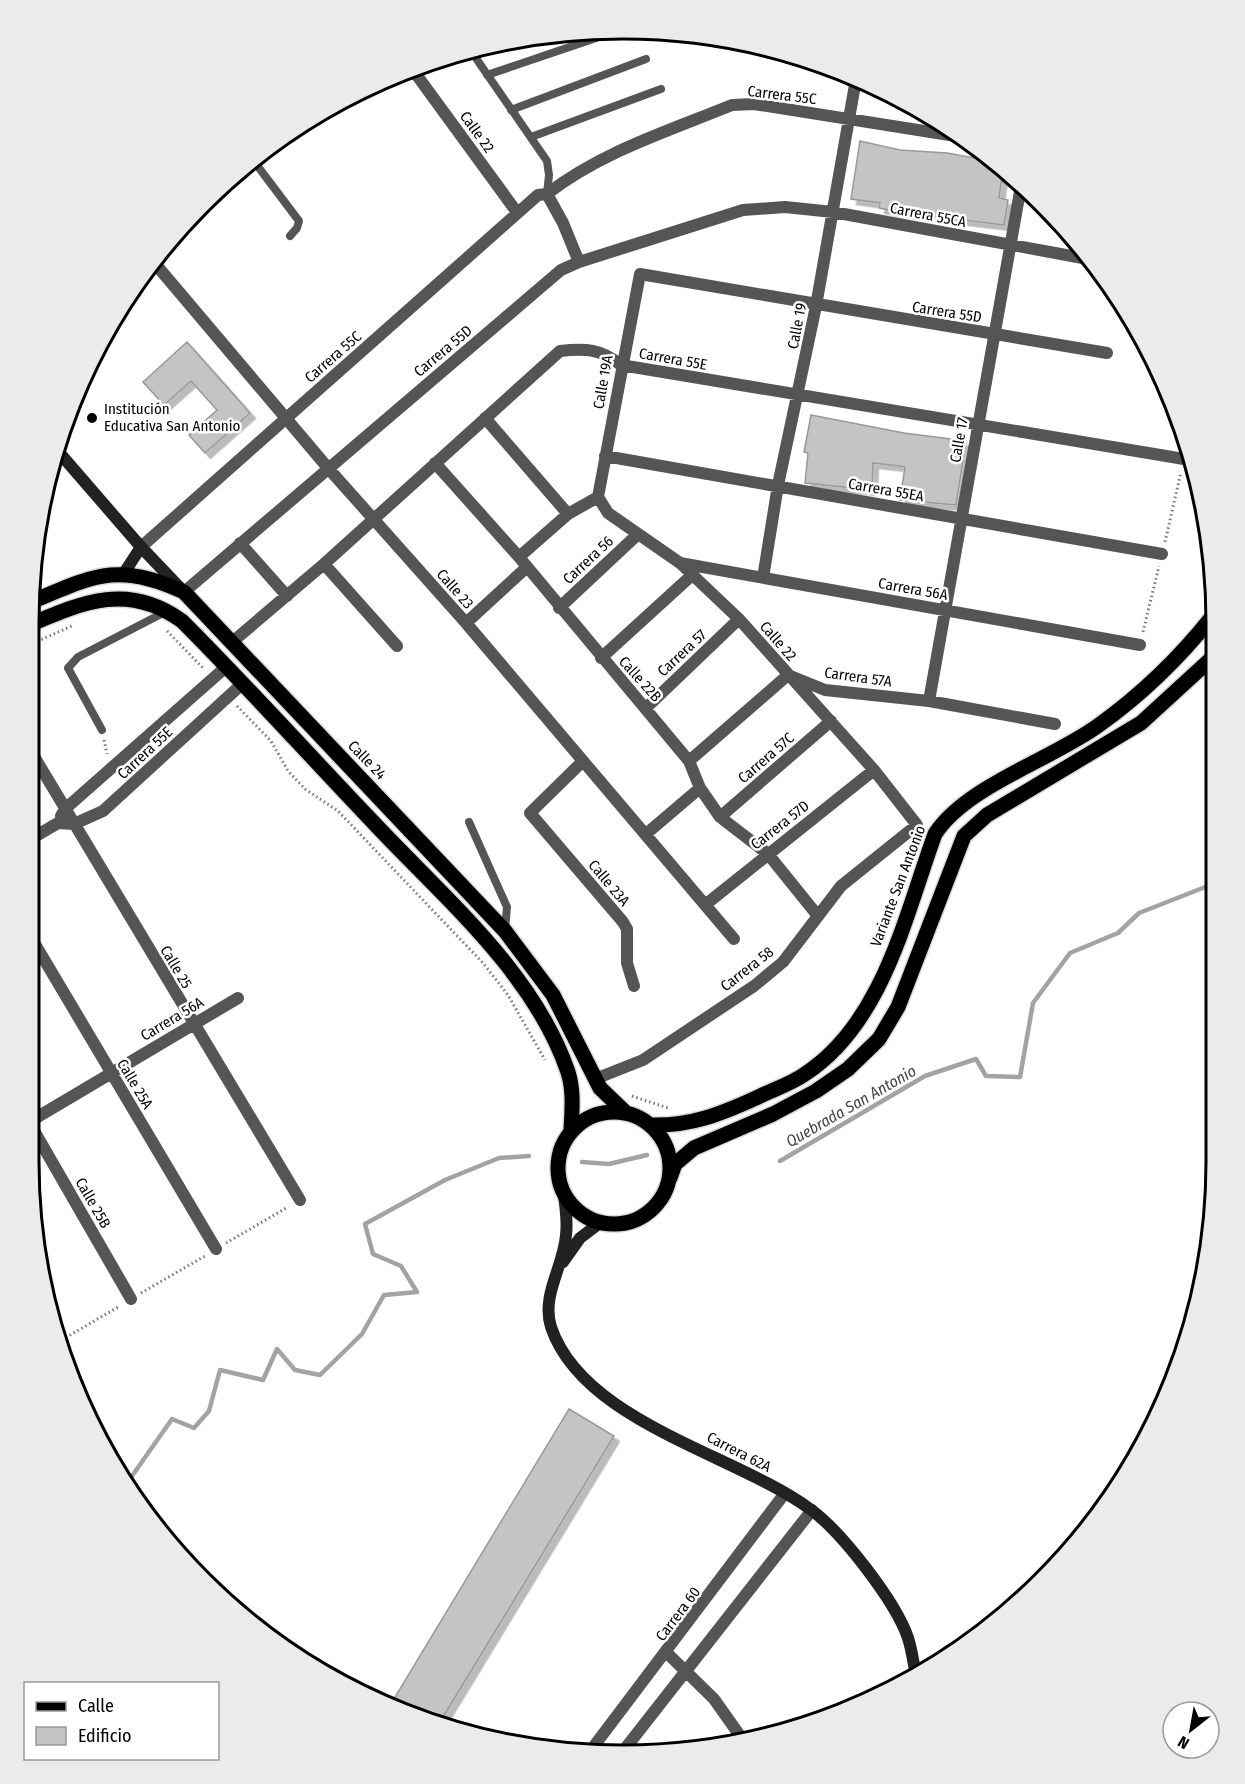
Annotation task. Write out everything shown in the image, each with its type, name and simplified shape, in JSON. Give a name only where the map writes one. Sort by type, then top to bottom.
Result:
[{"type":"main road","points":[[40,598],[82,580],[124,573],[143,575],[183,592]]},
{"type":"main road","name":"Calle 24","points":[[183,592],[504,931],[534,966],[553,995],[595,1079],[611,1100],[625,1112]]},
{"type":"main road","points":[[39,621],[70,608],[105,599],[130,598],[167,610],[182,621],[473,928],[517,979],[537,1011],[567,1069],[573,1092],[571,1130],[563,1142],[557,1168],[564,1194],[579,1212],[601,1222],[624,1223],[645,1215],[661,1199],[675,1164],[694,1148],[816,1092],[848,1069],[879,1039],[898,1006],[964,836],[987,815],[1016,796],[1141,723],[1206,663]]},
{"type":"main road","name":"Variante San Antonio","points":[[571,1130],[595,1114],[625,1112],[652,1125],[677,1126],[718,1115],[805,1074],[838,1045],[864,1016],[886,969],[935,834],[942,824],[976,796],[1099,726],[1165,670],[1206,624]]},
{"type":"main road","points":[[652,1125],[668,1149],[670,1178]]},
{"type":"street","name":"Calle 22","points":[[418,76],[516,211]]},
{"type":"street","name":"Calle 19","points":[[763,578],[778,485],[799,395],[816,306],[854,87]]},
{"type":"street","name":"Carrera 55C","points":[[141,547],[376,340],[516,211],[538,195],[547,194],[573,174],[604,158],[732,105],[754,104],[941,134]]},
{"type":"street","points":[[547,194],[563,223],[579,262]]},
{"type":"street","name":"Calle 17","points":[[929,701],[1019,196]]},
{"type":"street","name":"Carrera 55CA","points":[[762,207],[833,212],[1077,257]]},
{"type":"street","name":"Carrera 55D","points":[[183,592],[561,270],[579,262],[743,210],[762,207]]},
{"type":"street","name":"Calle 23","points":[[159,268],[328,468],[466,623],[734,939]]},
{"type":"street","name":"Carrera 55D","points":[[640,274],[816,306],[1107,353]]},
{"type":"street","name":"Calle 19A","points":[[598,497],[621,365],[640,274]]},
{"type":"street","name":"Carrera 55E","points":[[231,643],[324,564],[560,351],[586,348],[607,354],[621,365],[1182,459]]},
{"type":"street","points":[[485,418],[568,514]]},
{"type":"street","name":"Carrera 55EA","points":[[605,456],[1162,554]]},
{"type":"street","name":"Calle 24","points":[[63,457],[183,592]]},
{"type":"street","name":"Calle 22B","points":[[435,463],[519,557],[559,608],[689,761],[700,788],[720,817],[768,854],[818,916]]},
{"type":"street","name":"Calle 22","points":[[598,497],[608,513],[637,536],[680,563],[691,576],[739,619],[874,770],[917,825]]},
{"type":"street","points":[[519,557],[568,514],[598,497]]},
{"type":"street","name":"Carrera 56","points":[[559,608],[637,536]]},
{"type":"street","points":[[240,543],[287,596]]},
{"type":"street","points":[[124,573],[141,547]]},
{"type":"street","name":"Carrera 56A","points":[[680,563],[1140,645]]},
{"type":"street","points":[[324,564],[397,646]]},
{"type":"street","points":[[466,623],[527,567]]},
{"type":"street","points":[[601,658],[691,576]]},
{"type":"street","name":"Carrera 57","points":[[646,708],[739,619]]},
{"type":"street","name":"Carrera 55E","points":[[226,667],[64,809],[58,823],[74,824],[103,812],[242,684]]},
{"type":"street","points":[[689,761],[788,675]]},
{"type":"street","name":"Carrera 57A","points":[[788,675],[825,690],[929,701],[1055,724]]},
{"type":"street","name":"Carrera 57C","points":[[720,817],[831,721]]},
{"type":"street","name":"Calle 23A","points":[[583,761],[530,813],[623,922],[627,929],[627,963],[634,986]]},
{"type":"street","name":"Calle 25","points":[[39,767],[300,1200]]},
{"type":"street","name":"Carrera 57D","points":[[705,905],[874,770]]},
{"type":"street","points":[[646,834],[700,788]]},
{"type":"street","points":[[39,834],[58,823]]},
{"type":"street","name":"Carrera 58","points":[[595,1079],[643,1060],[754,986],[783,962],[842,886],[917,825]]},
{"type":"street","name":"Calle 25A","points":[[39,952],[216,1249]]},
{"type":"street","name":"Carrera 56A","points":[[39,1115],[238,998]]},
{"type":"street","name":"Calle 25B","points":[[39,1141],[131,1299]]},
{"type":"street","name":"Carrera 62A","points":[[564,1194],[566,1236],[548,1302],[550,1324],[564,1356],[589,1383],[630,1414],[785,1493],[812,1510],[860,1562],[888,1600],[908,1637],[914,1667]]},
{"type":"street","name":"Carrera 62A","points":[[556,1273],[580,1238],[601,1222]]},
{"type":"street","name":"Carrera 60","points":[[595,1744],[667,1653],[785,1493]]},
{"type":"street","points":[[628,1745],[812,1510]]},
{"type":"street","points":[[667,1653],[714,1699],[738,1733]]},
{"type":"lane","points":[[487,75],[591,40]]},
{"type":"lane","points":[[476,58],[547,161],[549,175],[547,194]]},
{"type":"lane","points":[[511,110],[646,59]]},
{"type":"lane","points":[[531,137],[661,88]]},
{"type":"lane","points":[[258,167],[299,220],[297,228],[290,236]]},
{"type":"lane","points":[[102,730],[68,668],[78,657],[167,610]]},
{"type":"lane","points":[[469,822],[507,907],[504,931]]},
{"type":"path","points":[[102,730],[104,749],[114,765]]},
{"type":"path","points":[[66,1337],[300,1200]]},
{"type":"building","points":[[860,141],[900,150],[947,153],[976,158],[1002,179],[999,198],[1008,200],[1004,225],[898,212],[879,208],[880,203],[851,199]]},
{"type":"building","points":[[187,342],[250,413],[205,453],[189,435],[217,410],[191,381],[164,405],[143,382]]},
{"type":"building","points":[[811,415],[904,433],[966,441],[956,505],[900,500],[905,467],[900,466],[873,463],[872,490],[805,483],[808,453],[804,452]]},
{"type":"building","points":[[569,1409],[614,1436],[443,1717],[394,1699]]},
{"type":"waterway","name":"Quebrada San Antonio","points":[[780,1161],[925,1076],[976,1059],[986,1076],[1020,1077],[1033,1003],[1070,953],[1118,933],[1139,913],[1206,887]]},
{"type":"waterway","name":"Quebrada San Antonio","points":[[582,1162],[609,1164],[647,1155]]},
{"type":"waterway","name":"Quebrada San Antonio","points":[[131,1477],[172,1419],[194,1428],[209,1411],[220,1370],[263,1380],[277,1349],[295,1370],[320,1375],[362,1334],[384,1295],[417,1292],[401,1266],[373,1254],[365,1224],[445,1180],[499,1158],[529,1156]]},
{"type":"place","name":"Institución Educativa San Antonio","points":[[92,418]]}]
